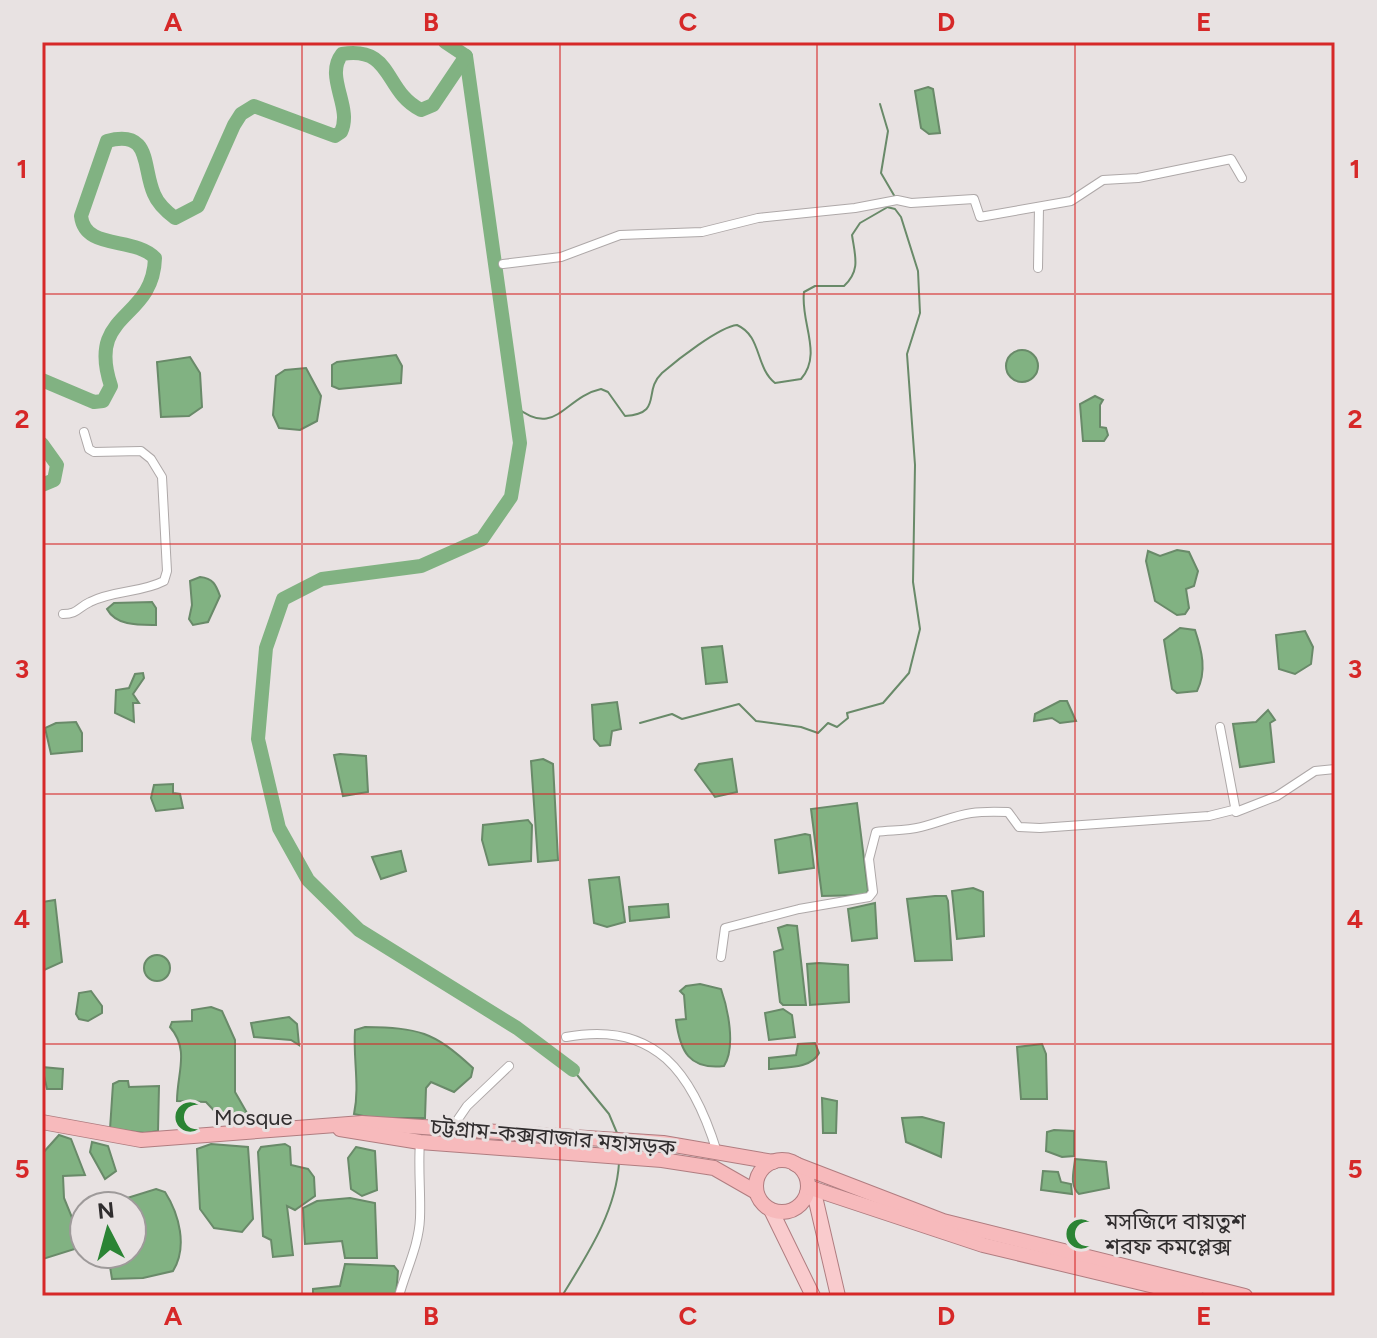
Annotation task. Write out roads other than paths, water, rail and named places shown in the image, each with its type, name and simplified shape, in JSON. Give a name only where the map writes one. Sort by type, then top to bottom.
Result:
[{"type":"highway","name":"চট্টগ্রাম-কক্সবাজার মহাসড়ক","points":[[42,1122],[141,1140],[362,1123],[663,1143],[773,1162]]},
{"type":"highway","name":"চট্টগ্রাম-কক্সবাজার মহাসড়ক","points":[[332,1126],[359,1135],[420,1142],[662,1160],[714,1168],[756,1192]]},
{"type":"highway","points":[[795,1164],[805,1175],[807,1190],[794,1209],[771,1210],[756,1192],[758,1177],[773,1162],[795,1164],[943,1221],[1245,1296]]},
{"type":"highway","points":[[807,1190],[983,1245],[1196,1296]]},
{"type":"main road","points":[[807,1190],[816,1201],[838,1296]]},
{"type":"main road","points":[[771,1210],[813,1296]]},
{"type":"street","points":[[503,264],[561,257],[620,235],[702,232],[758,218],[855,208],[897,200],[911,203],[974,199],[980,217],[1071,201],[1103,180],[1138,178],[1231,159],[1242,178]]},
{"type":"street","points":[[1038,268],[1039,207]]},
{"type":"street","points":[[63,614],[78,613],[97,599],[148,589],[164,581],[167,571],[162,477],[151,459],[141,451],[94,452],[89,449],[84,432]]},
{"type":"street","points":[[1220,727],[1233,810]]},
{"type":"street","points":[[721,957],[725,928],[799,909],[869,897],[873,892],[869,859],[876,832],[919,827],[976,810],[1008,812],[1019,827],[1040,828],[1209,816],[1277,796],[1315,771],[1335,769]]},
{"type":"street","points":[[566,1037],[601,1032],[653,1046],[697,1096],[717,1153]]},
{"type":"street","points":[[441,1144],[450,1128],[509,1066]]},
{"type":"street","points":[[399,1296],[415,1248],[420,1217],[420,1142]]},
{"type":"waterway","points":[[445,42],[466,56],[520,443],[511,497],[482,539],[421,566],[322,579],[283,599],[266,648],[258,739],[279,828],[308,880],[359,930],[517,1028],[573,1070]]},
{"type":"waterway","points":[[42,380],[94,402],[103,401],[111,386],[106,362],[107,343],[113,329],[144,294],[152,279],[155,258],[146,251],[101,239],[84,227],[81,216],[107,141],[132,140],[138,145],[156,198],[175,218],[198,206],[234,125],[241,114],[254,106],[335,136],[341,132],[344,112],[336,72],[342,54],[359,53],[380,63],[400,92],[421,110],[433,105],[466,56]]},
{"type":"waterway","points":[[880,104],[888,131],[881,173],[895,197]]},
{"type":"waterway","points":[[640,723],[672,714],[682,719],[739,704],[756,721],[801,727],[818,733],[828,723],[837,727],[848,718],[847,713],[883,703],[909,673],[920,629],[913,582],[915,465],[907,354],[920,313],[918,271],[901,217],[895,209],[887,207]]},
{"type":"waterway","points":[[516,407],[530,416],[541,419],[551,417],[588,393],[601,389],[608,392],[625,416],[637,414],[649,406],[653,387],[662,373],[709,338],[737,325],[751,336],[764,369],[775,383],[801,379],[807,369],[811,348],[804,292],[815,286],[844,286],[855,268],[852,235],[860,223],[886,208]]},
{"type":"waterway","points":[[42,444],[57,465],[54,480],[42,485]]},
{"type":"waterway","points":[[573,1070],[609,1114],[617,1133]]},
{"type":"waterway","points":[[562,1296],[606,1216],[619,1163]]},
{"type":"place","name":"Mosque","points":[[190,1117]]},
{"type":"place","name":"মসজিদে বায়তুশ শরফ কমপ্লেক্স","points":[[1081,1234]]}]
